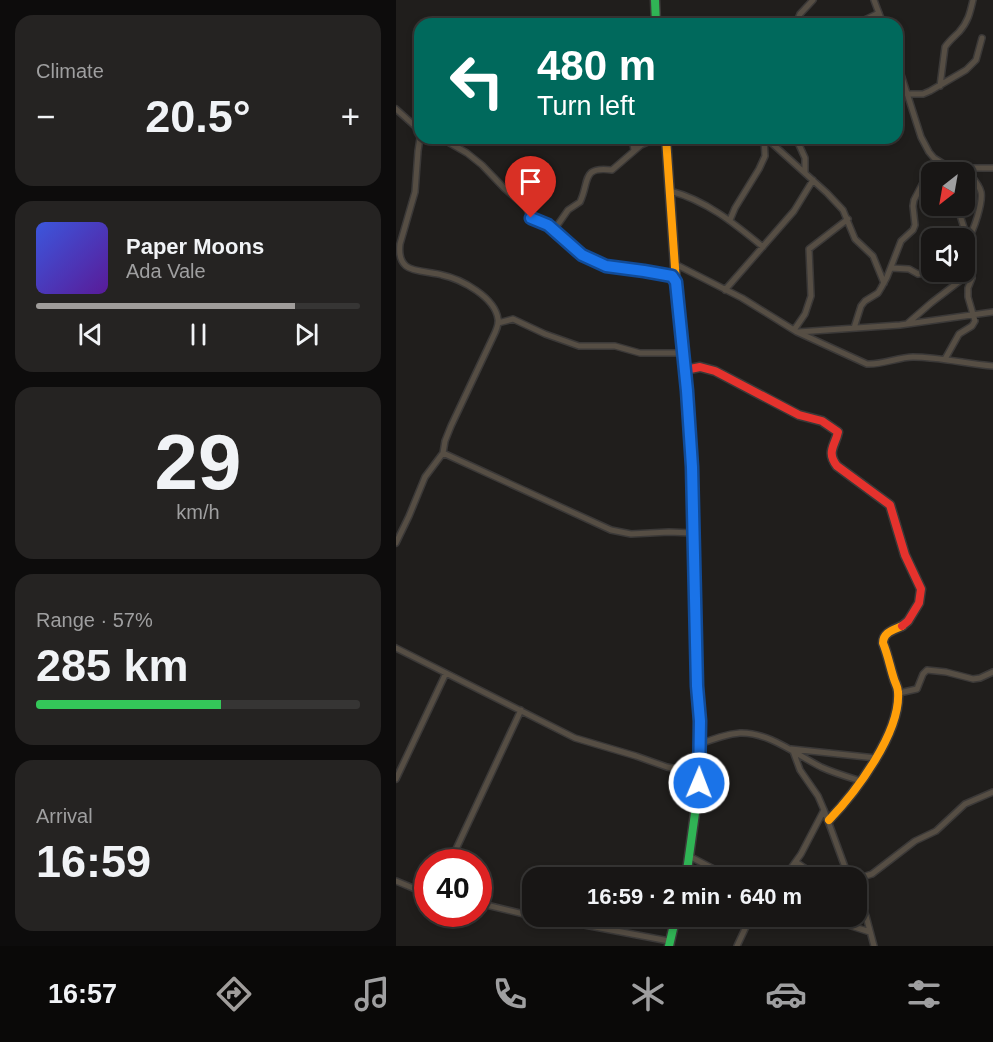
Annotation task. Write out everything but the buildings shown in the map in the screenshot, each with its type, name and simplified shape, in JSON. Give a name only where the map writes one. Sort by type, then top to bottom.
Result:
[{"type":"street","points":[[655,0],[656,18]]},
{"type":"street","points":[[798,18],[813,0]]},
{"type":"street","points":[[874,0],[881,18]]},
{"type":"street","points":[[940,86],[945,47],[968,20],[973,0]]},
{"type":"street","points":[[869,18],[879,13]]},
{"type":"street","points":[[907,94],[923,94],[966,70],[975,60],[982,38]]},
{"type":"street","points":[[903,81],[928,152],[941,162]]},
{"type":"street","points":[[396,108],[414,125]]},
{"type":"street","points":[[396,543],[416,502],[425,477],[443,453],[451,426],[498,323],[495,310],[483,296],[466,283],[410,268],[401,260],[400,244],[414,200],[419,144]]},
{"type":"street","points":[[451,144],[475,159],[526,207],[531,218],[543,222],[582,255],[606,266],[672,276],[676,282]]},
{"type":"street","points":[[633,144],[634,150]]},
{"type":"street","points":[[554,231],[568,210],[580,202],[591,172],[598,169],[612,170],[643,144]]},
{"type":"street","points":[[666,144],[692,467],[697,686],[700,721],[699,773],[688,867]]},
{"type":"street","points":[[730,220],[765,156],[765,144]]},
{"type":"street","points":[[772,144],[836,202],[848,219],[855,239],[873,256],[884,283]]},
{"type":"street","points":[[799,144],[805,158],[805,172]]},
{"type":"street","points":[[975,168],[993,168]]},
{"type":"street","points":[[725,290],[794,211],[813,180]]},
{"type":"street","points":[[973,228],[981,194],[975,182]]},
{"type":"street","points":[[854,328],[861,306],[878,293],[902,241],[913,230],[915,225],[914,200],[921,187]]},
{"type":"street","points":[[670,191],[690,197],[710,207],[763,247]]},
{"type":"street","points":[[796,331],[811,296],[809,249],[848,219]]},
{"type":"street","points":[[675,264],[742,298],[796,331],[870,364],[903,358],[934,357],[993,366]]},
{"type":"street","points":[[891,267],[909,269],[921,274]]},
{"type":"street","points":[[907,324],[931,303],[962,282]]},
{"type":"street","points":[[945,359],[959,334],[974,324],[968,297],[968,282]]},
{"type":"street","points":[[796,331],[907,324],[993,312]]},
{"type":"street","points":[[498,323],[513,319],[579,346],[615,346],[640,353],[683,353]]},
{"type":"street","points":[[685,370],[696,366],[705,367],[799,415],[822,421],[832,427],[838,434],[831,450],[833,462],[890,505],[905,555],[921,589],[919,603],[908,621],[886,634],[884,638],[899,693],[890,731],[861,782],[829,820]]},
{"type":"street","points":[[443,453],[611,530],[631,534],[669,532],[693,534]]},
{"type":"street","points":[[396,648],[586,742],[667,767],[699,773]]},
{"type":"street","points":[[899,693],[916,689],[927,670],[973,679],[993,672]]},
{"type":"street","points":[[396,779],[446,673]]},
{"type":"street","points":[[456,849],[521,710]]},
{"type":"street","points":[[700,744],[723,735],[746,733],[768,740],[823,768],[861,782]]},
{"type":"street","points":[[791,750],[876,758]]},
{"type":"street","points":[[791,750],[800,770],[818,796],[845,867]]},
{"type":"street","points":[[867,876],[915,841],[936,831],[965,804],[993,792]]},
{"type":"street","points":[[792,867],[824,810]]},
{"type":"street","points":[[689,856],[710,867]]},
{"type":"street","points":[[796,862],[803,867]]},
{"type":"street","points":[[396,881],[414,888]]},
{"type":"street","points":[[492,906],[522,914]]},
{"type":"street","points":[[867,920],[874,946]]},
{"type":"street","points":[[589,927],[669,944],[673,927]]},
{"type":"street","points":[[736,946],[746,927]]},
{"type":"street","points":[[854,927],[870,932]]},
{"type":"traffic: fast","points":[[655,0],[656,18]]},
{"type":"traffic: fast","points":[[688,867],[696,806],[699,758],[694,539]]},
{"type":"traffic: fast","points":[[669,946],[673,927]]},
{"type":"traffic: slow","points":[[666,144],[676,282],[687,391],[694,539]]},
{"type":"traffic: slow","points":[[829,820],[852,794],[875,760],[892,725],[897,708],[898,690],[883,639],[892,630],[902,626]]},
{"type":"traffic: jam","points":[[685,370],[700,367],[715,371],[799,415],[822,421],[838,432],[832,449],[834,461],[837,466],[890,505],[905,555],[921,589],[919,603],[908,621],[902,626]]},
{"type":"route","points":[[531,218],[548,225],[582,255],[606,266],[672,276],[676,282],[692,467],[697,686],[700,721],[699,783]]}]
